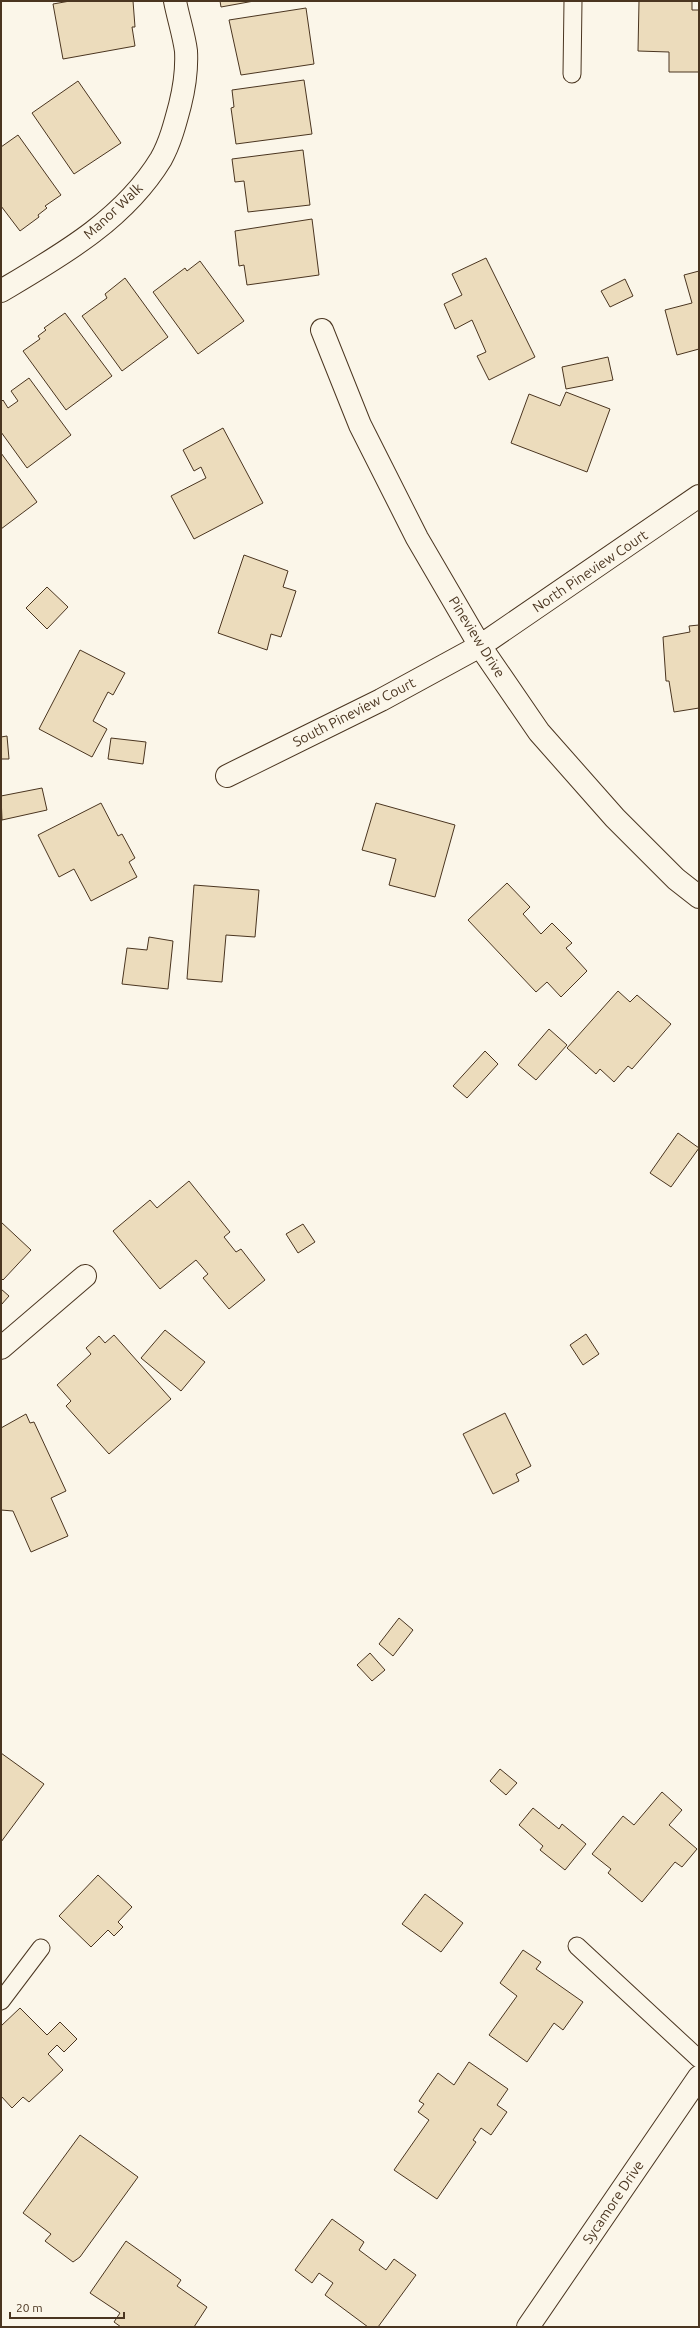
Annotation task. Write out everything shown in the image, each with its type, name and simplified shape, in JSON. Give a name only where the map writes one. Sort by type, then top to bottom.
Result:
[{"type":"street","name":"Manor Walk","points":[[1,291],[92,234],[137,192],[161,159],[175,127],[183,90],[186,52],[175,1]]},
{"type":"street","name":"Pineview Drive","points":[[322,330],[360,425],[413,531],[480,646],[539,732],[615,818],[676,879],[699,897]]},
{"type":"street","name":"North Pineview Court","points":[[480,646],[699,496]]},
{"type":"street","name":"South Pineview Court","points":[[227,776],[382,700],[480,646]]},
{"type":"street","points":[[1,1348],[85,1276]]},
{"type":"street","name":"Sycamore Drive","points":[[528,2327],[699,2077]]},
{"type":"lane","points":[[572,74],[573,1]]},
{"type":"lane","points":[[577,1946],[699,2059]]},
{"type":"lane","points":[[1,2001],[41,1948]]},
{"type":"building","points":[[70,1],[133,1],[135,27],[132,27],[135,46],[63,59],[53,4]]},
{"type":"building","points":[[220,1],[254,1],[221,7]]},
{"type":"building","points":[[639,1],[692,1],[692,10],[699,10],[699,72],[669,72],[669,52],[638,51]]},
{"type":"building","points":[[306,8],[314,64],[241,75],[229,20]]},
{"type":"building","points":[[304,80],[312,134],[236,144],[231,108],[234,107],[232,90]]},
{"type":"building","points":[[78,81],[121,143],[74,174],[32,113]]},
{"type":"building","points":[[18,135],[61,195],[45,206],[47,208],[38,215],[39,217],[20,231],[1,206],[1,147]]},
{"type":"building","points":[[303,150],[310,205],[248,212],[244,181],[235,182],[232,159]]},
{"type":"building","points":[[312,219],[319,275],[247,285],[244,265],[239,266],[235,231]]},
{"type":"building","points":[[486,258],[535,357],[489,380],[477,356],[486,352],[472,320],[455,329],[444,304],[462,295],[452,274]]},
{"type":"building","points":[[200,261],[244,321],[198,354],[153,292],[185,268],[187,271]]},
{"type":"building","points":[[699,271],[699,349],[677,355],[665,310],[692,303],[684,275]]},
{"type":"building","points":[[125,278],[168,337],[122,371],[82,316],[107,298],[105,294]]},
{"type":"building","points":[[625,279],[633,296],[610,307],[601,291]]},
{"type":"building","points":[[65,313],[112,376],[66,410],[23,351],[40,339],[38,336],[46,330],[44,328]]},
{"type":"building","points":[[608,357],[613,380],[566,389],[562,367]]},
{"type":"building","points":[[29,378],[71,435],[27,468],[1,432],[1,402],[3,400],[8,408],[18,401],[11,391]]},
{"type":"building","points":[[566,392],[610,409],[587,472],[511,443],[529,394],[560,406]]},
{"type":"building","points":[[223,428],[263,503],[194,539],[171,496],[206,478],[201,467],[194,471],[183,450]]},
{"type":"building","points":[[1,453],[37,502],[1,529]]},
{"type":"building","points":[[244,555],[288,571],[283,587],[296,591],[281,637],[271,634],[267,650],[218,633]]},
{"type":"building","points":[[47,587],[68,607],[47,629],[26,608]]},
{"type":"building","points":[[699,625],[699,708],[674,712],[669,681],[666,681],[663,637],[690,632],[689,626]]},
{"type":"building","points":[[80,650],[125,673],[113,695],[108,692],[93,721],[107,729],[92,757],[39,729]]},
{"type":"building","points":[[7,736],[9,759],[1,759],[1,737]]},
{"type":"building","points":[[111,738],[146,742],[143,764],[108,759]]},
{"type":"building","points":[[42,788],[47,810],[2,820],[1,796]]},
{"type":"building","points":[[101,803],[118,836],[122,834],[135,858],[129,862],[137,877],[91,901],[74,869],[59,877],[38,835]]},
{"type":"building","points":[[376,803],[455,825],[435,897],[389,885],[396,859],[362,850]]},
{"type":"building","points":[[507,883],[530,907],[523,914],[541,934],[552,923],[572,943],[566,948],[587,971],[561,997],[547,982],[536,992],[468,920]]},
{"type":"building","points":[[194,885],[259,890],[255,937],[226,935],[222,982],[187,979]]},
{"type":"building","points":[[149,937],[173,941],[168,989],[122,984],[127,948],[147,950]]},
{"type":"building","points":[[618,991],[630,1002],[637,995],[671,1024],[632,1069],[628,1066],[614,1082],[600,1069],[596,1074],[567,1048]]},
{"type":"building","points":[[549,1029],[567,1045],[536,1080],[518,1065]]},
{"type":"building","points":[[485,1051],[498,1064],[467,1098],[453,1086]]},
{"type":"building","points":[[678,1133],[699,1148],[671,1187],[650,1173]]},
{"type":"building","points":[[189,1181],[230,1232],[224,1237],[236,1252],[241,1249],[265,1280],[229,1309],[203,1278],[208,1274],[196,1260],[160,1289],[113,1231],[150,1200],[157,1208]]},
{"type":"building","points":[[1,1222],[31,1250],[3,1280],[1,1278]]},
{"type":"building","points":[[303,1224],[315,1242],[298,1253],[286,1234]]},
{"type":"building","points":[[1,1289],[9,1296],[1,1305]]},
{"type":"building","points":[[165,1330],[205,1362],[181,1391],[141,1358]]},
{"type":"building","points":[[586,1334],[599,1354],[583,1365],[570,1345]]},
{"type":"building","points":[[114,1335],[171,1399],[109,1454],[66,1406],[71,1401],[57,1385],[91,1354],[86,1348],[99,1336],[105,1343]]},
{"type":"building","points":[[505,1413],[531,1466],[516,1474],[519,1481],[493,1494],[463,1434]]},
{"type":"building","points":[[26,1414],[30,1423],[34,1422],[66,1491],[51,1498],[68,1536],[31,1552],[13,1511],[1,1510],[1,1428]]},
{"type":"building","points":[[399,1618],[413,1630],[393,1656],[379,1644]]},
{"type":"building","points":[[370,1653],[385,1670],[372,1681],[357,1665]]},
{"type":"building","points":[[1,1753],[44,1784],[1,1842]]},
{"type":"building","points":[[500,1769],[517,1783],[506,1795],[490,1781]]},
{"type":"building","points":[[662,1792],[682,1810],[669,1825],[697,1849],[682,1867],[675,1862],[642,1902],[608,1873],[611,1869],[592,1854],[623,1816],[634,1825]]},
{"type":"building","points":[[533,1808],[559,1829],[562,1824],[586,1844],[565,1870],[540,1850],[543,1846],[519,1825]]},
{"type":"building","points":[[98,1875],[132,1907],[118,1922],[123,1927],[114,1936],[108,1930],[91,1947],[59,1916]]},
{"type":"building","points":[[425,1894],[463,1923],[441,1952],[402,1924]]},
{"type":"building","points":[[523,1950],[541,1962],[536,1969],[583,2002],[563,2030],[554,2023],[527,2062],[489,2035],[517,1996],[500,1983]]},
{"type":"building","points":[[20,2008],[47,2035],[60,2022],[77,2039],[64,2052],[57,2045],[48,2054],[63,2070],[29,2102],[23,2097],[12,2108],[1,2096],[1,2026]]},
{"type":"building","points":[[469,2062],[508,2089],[497,2105],[507,2112],[491,2135],[481,2128],[473,2140],[476,2142],[437,2199],[394,2170],[429,2120],[418,2112],[424,2104],[419,2101],[438,2073],[454,2085]]},
{"type":"building","points":[[80,2135],[138,2177],[80,2257],[73,2262],[45,2241],[51,2234],[23,2213]]},
{"type":"building","points":[[332,2219],[364,2242],[359,2250],[386,2270],[394,2259],[416,2275],[378,2327],[368,2327],[325,2295],[333,2283],[319,2273],[312,2283],[295,2270]]},
{"type":"building","points":[[126,2241],[181,2280],[177,2286],[207,2307],[194,2327],[121,2327],[114,2322],[120,2313],[90,2293]]}]
